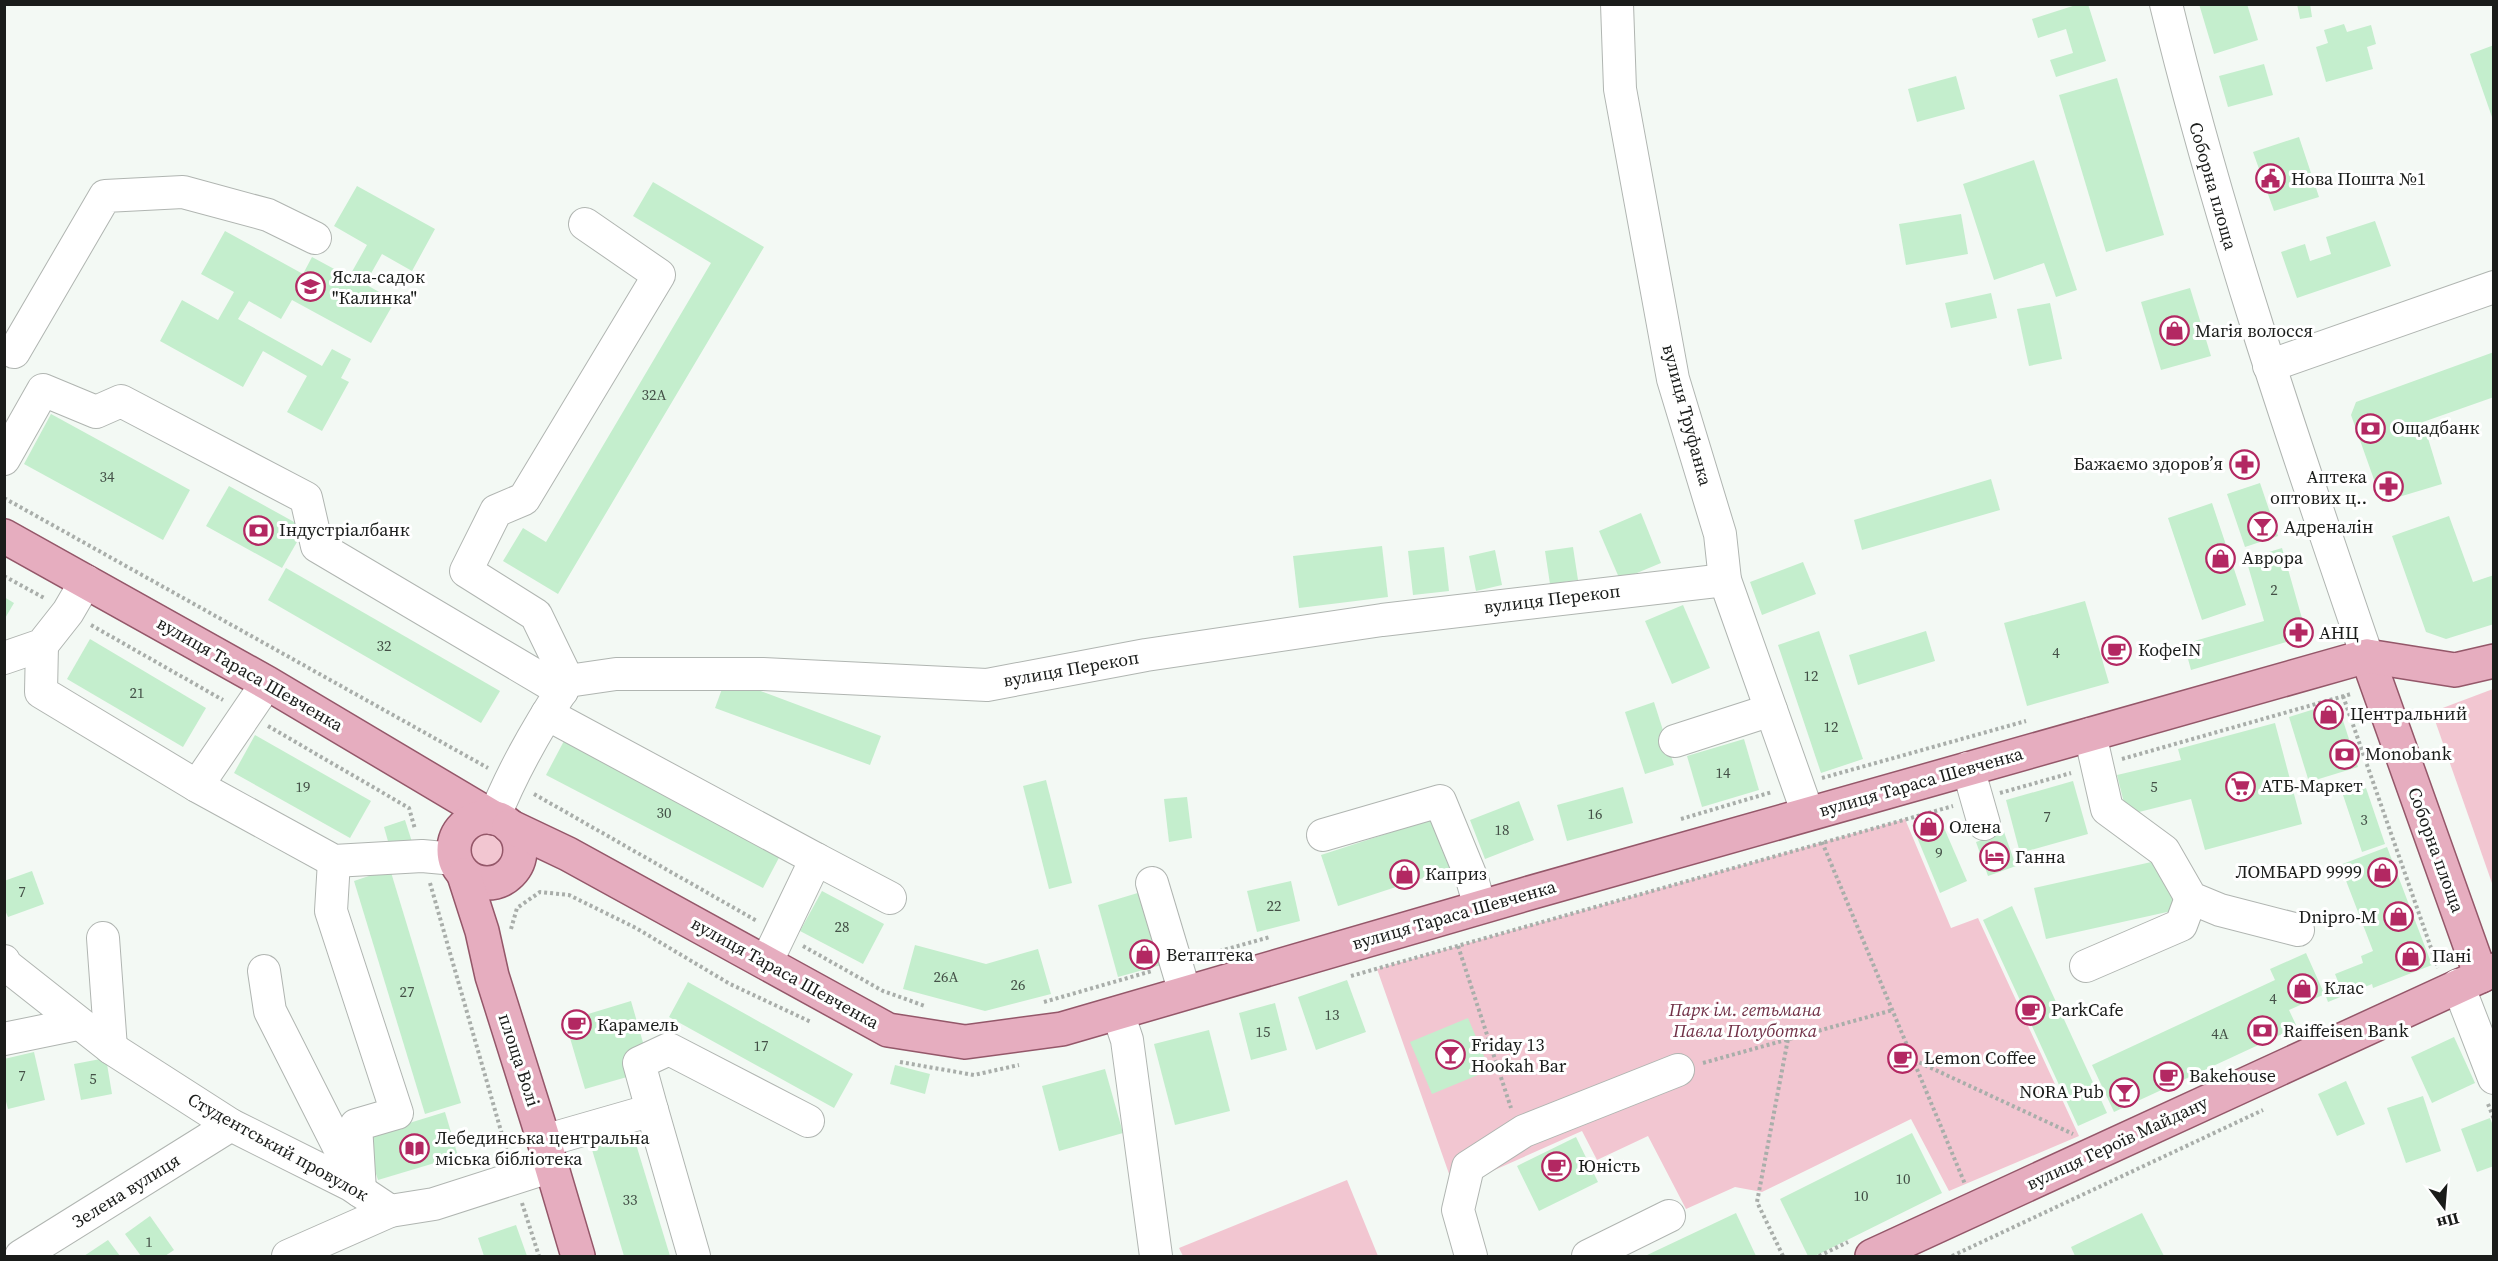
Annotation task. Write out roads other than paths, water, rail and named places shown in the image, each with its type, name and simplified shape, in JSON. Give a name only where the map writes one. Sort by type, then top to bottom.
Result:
[{"type":"main road","name":"вулиця Тараса Шевченка","points":[[4,536],[267,682],[501,822],[568,854],[888,1030],[965,1042],[1062,1029],[1118,1013],[1181,978],[1480,907],[1803,799],[1968,768],[2367,656]]},
{"type":"main road","points":[[2367,656],[2455,670],[2493,661]]},
{"type":"main road","name":"Соборна площа","points":[[2367,656],[2470,981]]},
{"type":"main road","name":"площа Волі","points":[[433,782],[457,860],[495,935],[492,976],[578,1257]]},
{"type":"main road","points":[[495,935],[507,875],[520,851],[519,842],[501,822],[479,818],[462,828],[457,860],[481,883],[507,875],[568,854]]},
{"type":"main road","name":"вулиця Героїв Майдану","points":[[1872,1257],[2470,981]]},
{"type":"street","name":"вулиця Труфанка","points":[[1617,4],[1620,89],[1673,379],[1720,534],[1725,580],[1803,799]]},
{"type":"street","name":"Соборна площа","points":[[2166,4],[2196,125],[2238,273],[2367,656]]},
{"type":"street","points":[[315,238],[268,215],[183,192],[105,196],[9,350],[43,390],[96,412],[121,401],[306,498],[317,546],[559,695],[816,859],[890,898]]},
{"type":"street","points":[[501,822],[509,780],[559,695],[536,615],[466,571],[496,511],[524,499],[659,275],[585,224]]},
{"type":"street","points":[[2269,366],[2493,287]]},
{"type":"street","points":[[4,459],[43,390]]},
{"type":"street","name":"вулиця Перекоп","points":[[559,695],[615,674],[763,674],[987,685],[1146,656],[1382,620],[1725,580]]},
{"type":"street","points":[[4,658],[42,645],[68,612],[86,581]]},
{"type":"street","points":[[42,645],[41,692],[197,786],[334,861],[422,856],[457,860]]},
{"type":"street","points":[[197,786],[267,682]]},
{"type":"street","points":[[1675,741],[1771,710]]},
{"type":"street","points":[[2090,734],[2107,809],[2164,851],[2191,898],[2220,910],[2298,930]]},
{"type":"street","points":[[1968,768],[1984,824]]},
{"type":"street","points":[[1323,835],[1440,801],[1472,879],[1480,907]]},
{"type":"street","points":[[766,963],[816,859]]},
{"type":"street","points":[[334,861],[331,911],[398,1113],[356,1125],[360,1191]]},
{"type":"street","points":[[1152,883],[1181,978]]},
{"type":"street","points":[[2086,966],[2181,925],[2191,898]]},
{"type":"street","points":[[103,938],[111,1048]]},
{"type":"street","name":"Студентський провулок","points":[[4,961],[77,1024],[111,1048],[231,1125],[360,1191],[390,1211]]},
{"type":"street","points":[[264,971],[270,1011],[360,1191]]},
{"type":"street","points":[[2470,981],[2493,1078]]},
{"type":"street","points":[[1118,1013],[1127,1040],[1156,1257]]},
{"type":"street","points":[[4,1039],[77,1024]]},
{"type":"street","points":[[694,1257],[639,1063],[669,1049],[808,1122]]},
{"type":"street","points":[[1471,1257],[1458,1210],[1468,1167],[1519,1134],[1678,1070]]},
{"type":"street","points":[[288,1257],[344,1244],[390,1211],[434,1204],[515,1178],[548,1153],[652,1110]]},
{"type":"street","name":"Зелена вулиця","points":[[21,1257],[231,1125]]},
{"type":"street","points":[[1588,1257],[1670,1216]]},
{"type":"place","name":"Нова Пошта №1","points":[[2270,179]]},
{"type":"place","name":"Ясла-садок \"Калинка\"","points":[[311,287]]},
{"type":"place","name":"Магія волосся","points":[[2174,331]]},
{"type":"place","name":"Ощадбанк","points":[[2371,428]]},
{"type":"place","name":"Бажаємо здоровʼя","points":[[2244,464]]},
{"type":"place","name":"Аптека оптових ц‥","points":[[2388,487]]},
{"type":"place","name":"Адреналін","points":[[2263,527]]},
{"type":"place","name":"Індустріалбанк","points":[[258,530]]},
{"type":"place","name":"Аврора","points":[[2221,558]]},
{"type":"place","name":"АНЦ","points":[[2298,633]]},
{"type":"place","name":"КофеIN","points":[[2117,650]]},
{"type":"place","name":"Центральний","points":[[2329,714]]},
{"type":"place","name":"Monobank","points":[[2344,754]]},
{"type":"place","name":"АТБ-Маркет","points":[[2240,786]]},
{"type":"place","name":"Олена","points":[[1928,827]]},
{"type":"place","name":"Ганна","points":[[1994,857]]},
{"type":"place","name":"ЛОМБАРD 9999","points":[[2383,872]]},
{"type":"place","name":"Каприз","points":[[1404,874]]},
{"type":"place","name":"Dnipro-M","points":[[2398,917]]},
{"type":"place","name":"Ветаптека","points":[[1145,955]]},
{"type":"place","name":"Пані","points":[[2411,956]]},
{"type":"place","name":"Клас","points":[[2303,988]]},
{"type":"place","name":"ParkCafe","points":[[2030,1010]]},
{"type":"place","name":"Карамель","points":[[576,1025]]},
{"type":"place","name":"Raiffeisen Bank","points":[[2262,1031]]},
{"type":"place","name":"Friday 13 Hookah Bar","points":[[1450,1055]]},
{"type":"place","name":"Lemon Coffee","points":[[1903,1058]]},
{"type":"place","name":"Bakehouse","points":[[2168,1076]]},
{"type":"place","name":"NORA Pub","points":[[2125,1092]]},
{"type":"place","name":"Лебединська центральна міська бібліотека","points":[[414,1148]]},
{"type":"place","name":"Юність","points":[[1557,1166]]},
{"type":"park label","name":"Парк ім. гетьмана Павла Полуботка","points":[[1745,1020]]}]
